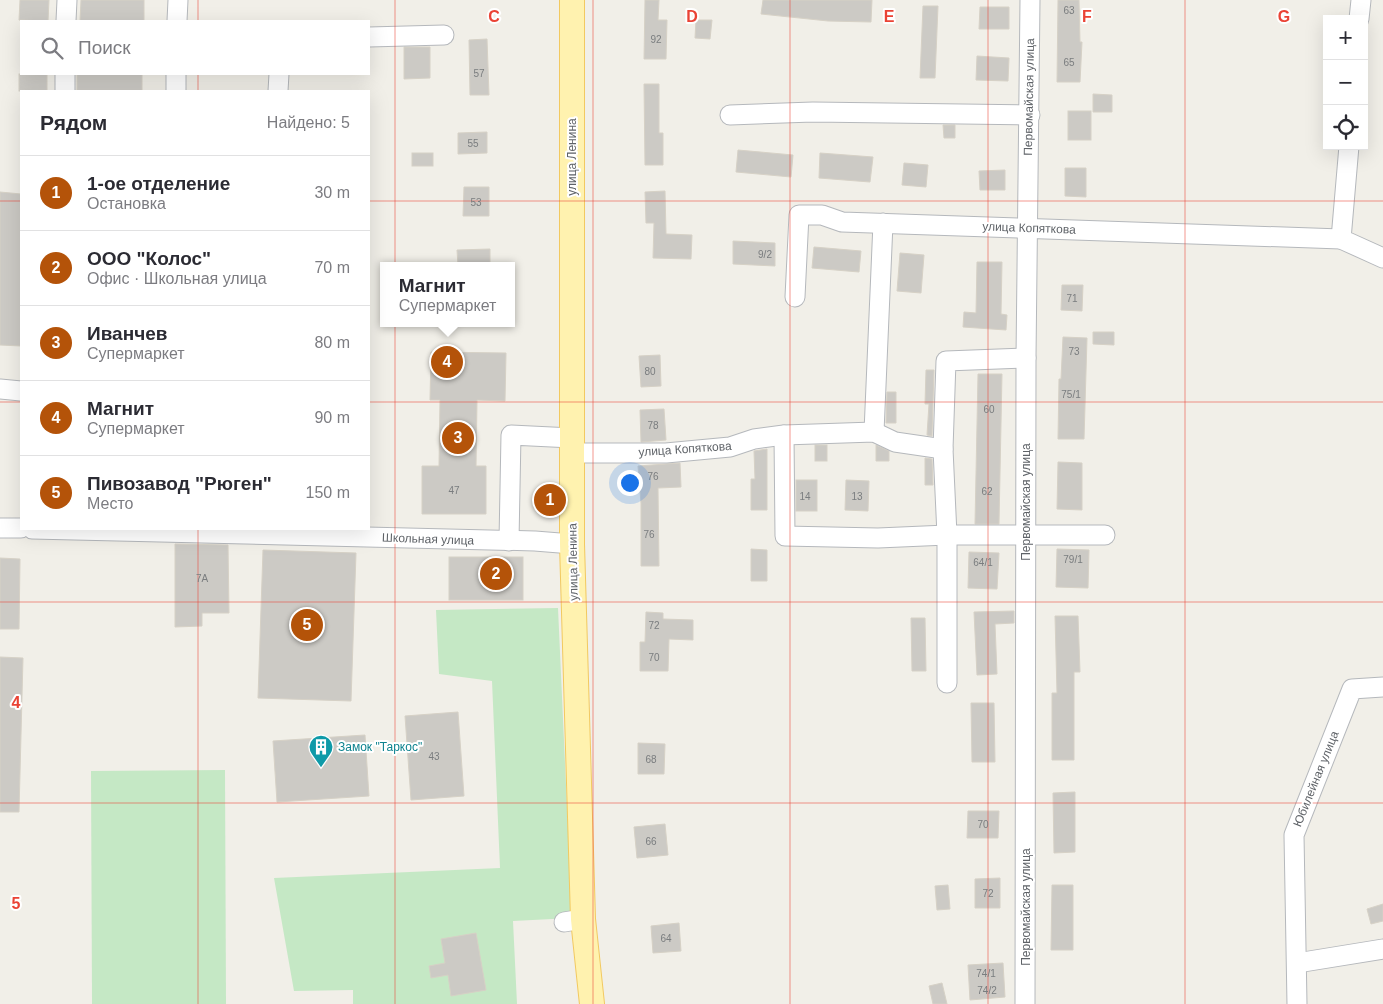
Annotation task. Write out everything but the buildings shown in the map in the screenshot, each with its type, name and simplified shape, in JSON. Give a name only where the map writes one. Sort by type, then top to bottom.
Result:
[{"type":"main road","name":"улица Ленина","points":[[572,0],[573,920],[592,1004]]},
{"type":"street","points":[[66,20],[67,0]]},
{"type":"street","points":[[177,20],[178,0]]},
{"type":"street","name":"Первомайская улица","points":[[1025,1004],[1026,358],[1030,0]]},
{"type":"street","points":[[1360,15],[1361,0]]},
{"type":"street","points":[[370,37],[444,35]]},
{"type":"street","points":[[65,75],[65,90]]},
{"type":"street","points":[[176,75],[176,90]]},
{"type":"street","points":[[278,90],[279,75]]},
{"type":"street","points":[[730,115],[813,112],[1030,115]]},
{"type":"street","points":[[1349,150],[1341,238],[1383,258]]},
{"type":"street","name":"улица Копяткова","points":[[795,296],[799,216],[822,216],[842,222],[1341,238]]},
{"type":"street","points":[[874,432],[883,223]]},
{"type":"street","points":[[947,683],[947,535],[943,449],[946,361],[1026,358]]},
{"type":"street","points":[[0,389],[20,391]]},
{"type":"street","name":"улица Копяткова","points":[[509,541],[512,435],[572,445],[666,453],[730,447],[754,439],[784,435],[874,432],[895,442],[943,449]]},
{"type":"street","points":[[784,435],[785,536],[878,538],[947,535],[1105,535]]},
{"type":"street","points":[[0,528],[20,528]]},
{"type":"street","name":"Школьная улица","points":[[144,530],[255,531],[572,544]]},
{"type":"street","name":"Юбилейная улица","points":[[1297,1004],[1294,835],[1352,689],[1383,687]]},
{"type":"street","points":[[1297,963],[1383,949]]},
{"type":"green space","points":[[558,608],[572,918],[513,921],[517,1004],[353,1004],[353,990],[294,991],[274,878],[500,868],[492,681],[439,674],[436,610]]},
{"type":"green space","points":[[225,770],[226,1004],[92,1004],[91,771]]},
{"type":"place","name":"Магнит","points":[[447,362]]},
{"type":"place","name":"Иванчев","points":[[458,438]]},
{"type":"place","name":"1-ое отделение","points":[[550,500]]},
{"type":"place","name":"ООО \"Колос\"","points":[[496,574]]},
{"type":"place","name":"Пивозавод \"Рюген\"","points":[[307,625]]},
{"type":"place","name":"Замок \"Таркос\"","points":[[321,768]]}]
